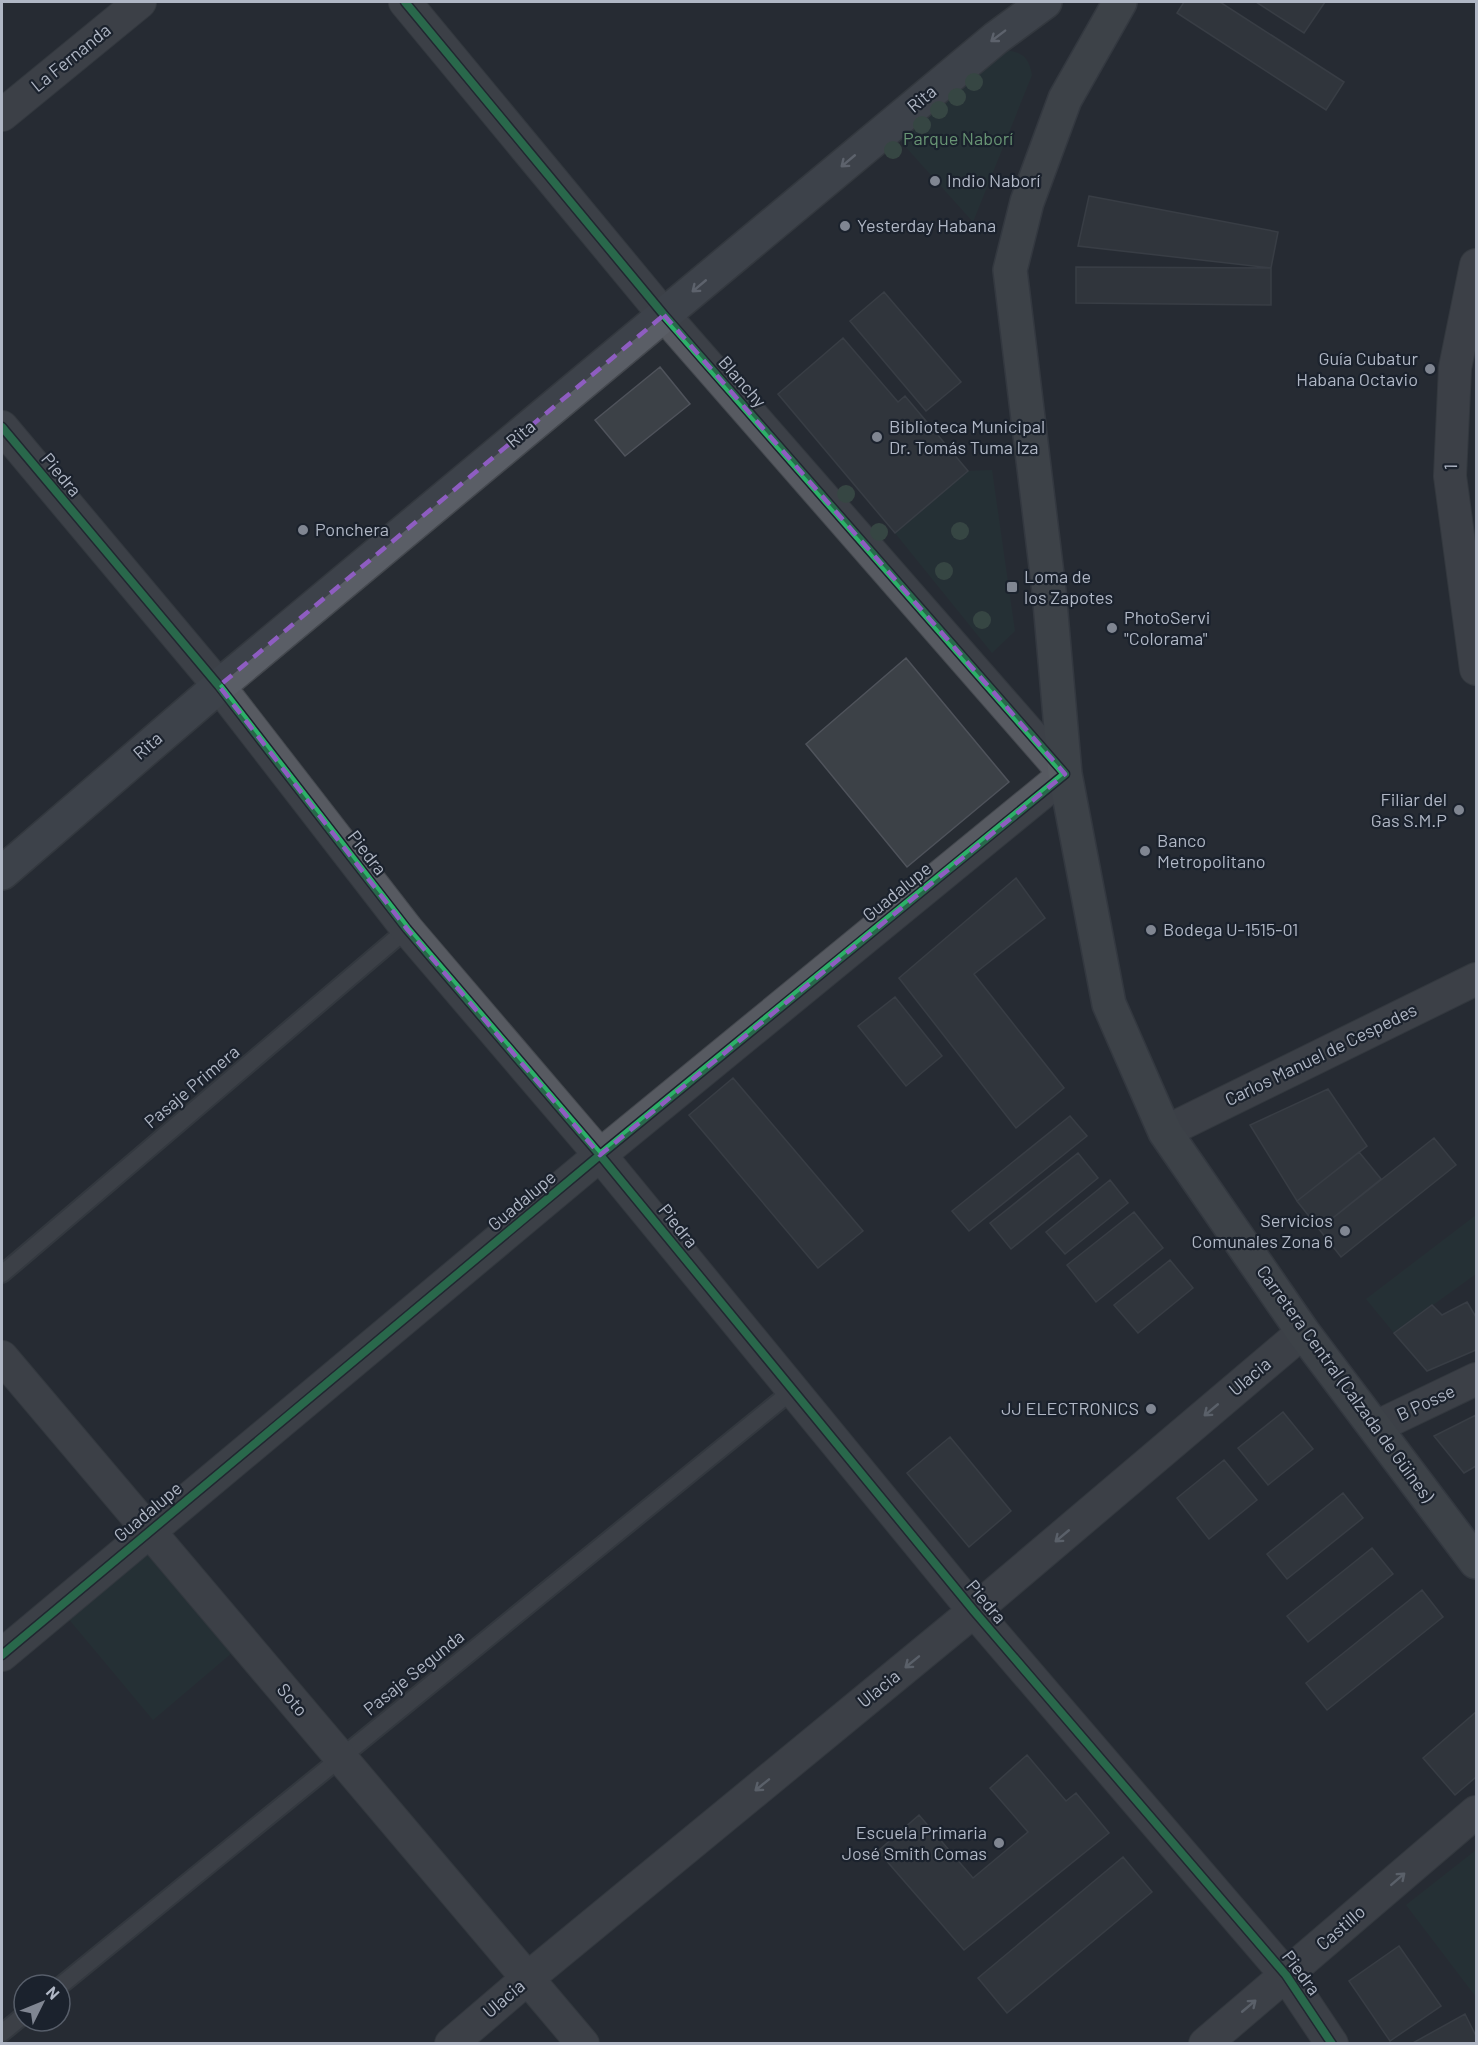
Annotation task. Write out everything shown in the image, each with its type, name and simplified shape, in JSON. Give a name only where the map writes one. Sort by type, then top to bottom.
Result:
[{"type":"main road","name":"Carretera Central (Calzada de Güines)","points":[[1120,2],[1065,99],[1027,202],[1010,270],[1049,591],[1065,774],[1109,1004],[1165,1132],[1303,1332],[1476,1562]]},
{"type":"street","name":"La Fernanda","points":[[2,116],[140,2]]},
{"type":"street","name":"Blanchy","points":[[405,2],[664,315],[1065,774]]},
{"type":"street","name":"Rita","points":[[2,873],[219,686],[996,38],[1046,2]]},
{"type":"street","name":"1","points":[[1476,266],[1455,368],[1450,476],[1476,669]]},
{"type":"street","name":"Piedra","points":[[2,427],[219,686],[407,929],[600,1155],[974,1611],[1286,1975],[1332,2043]]},
{"type":"street","name":"Guadalupe","points":[[2,1655],[600,1155],[1065,774]]},
{"type":"street","name":"Carlos Manuel de Cespedes","points":[[1165,1132],[1476,979]]},
{"type":"street","name":"Ulacia","points":[[451,2043],[974,1611],[1303,1332]]},
{"type":"street","name":"Soto","points":[[2,1357],[583,2043]]},
{"type":"street","name":"B Posse","points":[[1376,1427],[1476,1379]]},
{"type":"street","name":"Castillo","points":[[1205,2043],[1476,1812]]},
{"type":"lane","name":"Pasaje Primera","points":[[2,1274],[407,929]]},
{"type":"lane","name":"Pasaje Segunda","points":[[72,1976],[793,1390]]},
{"type":"highlighted area","points":[[664,315],[1065,774],[600,1155],[407,929],[219,686]]},
{"type":"green space","name":"Parque Naborí","points":[[999,49],[1022,55],[1028,62],[1032,75],[973,222],[895,135]]},
{"type":"green space","points":[[992,470],[1015,631],[992,653],[895,533],[968,471]]},
{"type":"green space","points":[[1476,1215],[1476,1274],[1394,1333],[1366,1299]]},
{"type":"green space","points":[[148,1549],[233,1652],[153,1720],[67,1617]]},
{"type":"green space","points":[[1476,1850],[1476,1997],[1406,1905]]},
{"type":"building","points":[[1184,2],[1220,2],[1344,82],[1326,110],[1177,13]]},
{"type":"building","points":[[1256,2],[1325,2],[1304,33]]},
{"type":"building","points":[[1089,196],[1278,232],[1271,268],[1078,246]]},
{"type":"building","points":[[1076,267],[1271,268],[1271,305],[1076,303]]},
{"type":"building","points":[[884,292],[961,382],[926,411],[850,321]]},
{"type":"building","name":"Biblioteca Municipal Dr. Tomás Tuma Iza","points":[[843,338],[898,402],[905,396],[968,471],[895,533],[778,394]]},
{"type":"building","points":[[660,367],[690,404],[625,456],[595,420]]},
{"type":"building","points":[[906,658],[1009,782],[907,867],[806,744]]},
{"type":"building","points":[[1016,878],[1045,918],[974,974],[1064,1088],[1016,1128],[899,978]]},
{"type":"building","points":[[895,997],[942,1056],[906,1086],[858,1026]]},
{"type":"building","points":[[733,1078],[863,1231],[818,1268],[689,1115]]},
{"type":"building","points":[[1328,1089],[1367,1146],[1297,1201],[1250,1125]]},
{"type":"building","points":[[1070,1116],[1087,1136],[969,1231],[952,1211]]},
{"type":"building","points":[[1434,1138],[1456,1165],[1341,1257],[1319,1229]]},
{"type":"building","points":[[1359,1152],[1381,1179],[1319,1229],[1297,1201]]},
{"type":"building","points":[[1078,1153],[1098,1178],[1011,1249],[990,1223]]},
{"type":"building","points":[[1110,1180],[1128,1203],[1065,1254],[1046,1232]]},
{"type":"building","points":[[1134,1212],[1163,1248],[1096,1302],[1067,1265]]},
{"type":"building","points":[[1170,1260],[1193,1288],[1138,1333],[1114,1305]]},
{"type":"building","points":[[1467,1302],[1476,1317],[1476,1350],[1427,1371],[1394,1333],[1432,1305],[1442,1315]]},
{"type":"building","points":[[1283,1412],[1313,1449],[1268,1485],[1238,1448]]},
{"type":"building","points":[[1476,1415],[1476,1466],[1464,1473],[1434,1436]]},
{"type":"building","points":[[950,1437],[1011,1511],[969,1547],[907,1473]]},
{"type":"building","points":[[1224,1460],[1257,1500],[1209,1539],[1177,1498]]},
{"type":"building","points":[[1343,1493],[1363,1518],[1287,1579],[1267,1554]]},
{"type":"building","points":[[1372,1548],[1393,1574],[1308,1642],[1287,1616]]},
{"type":"building","points":[[1422,1590],[1443,1617],[1327,1710],[1306,1683]]},
{"type":"building","points":[[1476,1712],[1476,1777],[1455,1795],[1423,1758]]},
{"type":"building","points":[[1027,1755],[1066,1801],[1076,1793],[1109,1833],[964,1950],[878,1851],[919,1815],[973,1878],[1028,1832],[990,1788]]},
{"type":"building","points":[[1123,1857],[1152,1892],[1007,2013],[978,1978]]},
{"type":"building","points":[[1399,1946],[1441,2006],[1390,2041],[1349,1981]]},
{"type":"building","points":[[1465,2014],[1476,2036],[1476,2044],[1411,2044]]},
{"type":"cycle path","points":[[2,1655],[600,1155],[1065,774],[664,315],[405,2]]},
{"type":"cycle path","points":[[2,427],[219,686],[407,929],[600,1155],[974,1611],[1286,1975],[1332,2044]]},
{"type":"place","name":"Indio Naborí","points":[[935,181]]},
{"type":"place","name":"Yesterday Habana","points":[[845,226]]},
{"type":"place","name":"Guía Cubatur Habana Octavio","points":[[1430,369]]},
{"type":"place","name":"Biblioteca Municipal Dr. Tomás Tuma Iza","points":[[877,437]]},
{"type":"place","name":"Ponchera","points":[[303,530]]},
{"type":"place","name":"Loma de los Zapotes","points":[[1012,587]]},
{"type":"place","name":"PhotoServi \"Colorama\"","points":[[1112,628]]},
{"type":"place","name":"Filiar del Gas S.M.P","points":[[1459,810]]},
{"type":"place","name":"Banco Metropolitano","points":[[1145,851]]},
{"type":"place","name":"Bodega U-1515-01","points":[[1151,930]]},
{"type":"place","name":"Servicios Comunales Zona 6","points":[[1345,1231]]},
{"type":"place","name":"JJ ELECTRONICS","points":[[1151,1409]]},
{"type":"place","name":"Escuela Primaria José Smith Comas","points":[[999,1843]]}]
